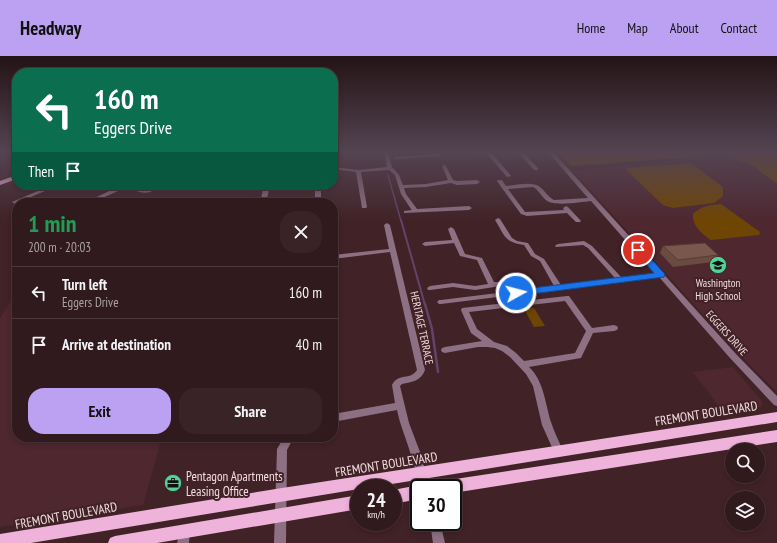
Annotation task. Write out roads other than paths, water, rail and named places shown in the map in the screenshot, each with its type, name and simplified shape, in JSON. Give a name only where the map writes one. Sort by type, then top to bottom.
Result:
[{"type":"main road","points":[[0,183],[12,179]]},
{"type":"main road","name":"FREMONT BOULEVARD","points":[[0,541],[777,417]]},
{"type":"main road","points":[[462,485],[777,436]]},
{"type":"main road","points":[[115,543],[184,537],[281,515],[350,504]]},
{"type":"street","points":[[359,175],[364,207]]},
{"type":"street","points":[[398,175],[406,198],[413,203],[415,211]]},
{"type":"street","points":[[448,175],[451,181]]},
{"type":"street","name":"EGGERS DRIVE","points":[[571,175],[777,402]]},
{"type":"street","points":[[402,187],[451,181],[457,183],[478,182]]},
{"type":"street","points":[[500,181],[523,213],[568,211]]},
{"type":"street","points":[[505,188],[534,185],[538,187],[549,201],[561,202],[593,199]]},
{"type":"street","points":[[25,198],[44,190]]},
{"type":"street","points":[[98,198],[116,190]]},
{"type":"street","points":[[140,190],[145,192],[152,190]]},
{"type":"street","points":[[561,202],[578,221]]},
{"type":"street","points":[[406,212],[469,208]]},
{"type":"street","points":[[498,220],[510,239],[515,242],[526,244],[533,255],[542,260],[559,288]]},
{"type":"street","name":"HERITAGE TERRACE","points":[[387,225],[421,370],[420,374],[416,377],[398,381],[396,384],[404,423],[424,479]]},
{"type":"street","points":[[451,229],[462,255],[480,259],[491,284],[495,285]]},
{"type":"street","points":[[425,244],[457,242]]},
{"type":"street","points":[[558,246],[584,243],[590,247],[620,280]]},
{"type":"street","points":[[338,256],[393,250]]},
{"type":"street","points":[[441,302],[661,275]]},
{"type":"street","points":[[430,288],[453,285],[475,288],[501,284],[526,292]]},
{"type":"street","points":[[491,343],[474,331],[465,310],[567,298],[590,331]]},
{"type":"street","points":[[590,331],[614,328]]},
{"type":"street","points":[[522,365],[578,356],[590,331]]},
{"type":"street","points":[[444,350],[491,343],[501,345],[514,354],[522,365],[529,370],[540,391],[547,424],[558,451]]},
{"type":"street","points":[[338,417],[400,406]]},
{"type":"street","points":[[280,543],[282,449],[286,442]]},
{"type":"street","points":[[437,531],[439,543]]},
{"type":"waterway","points":[[388,175],[401,221]]},
{"type":"waterway","points":[[401,220],[425,305]]},
{"type":"waterway","points":[[425,304],[432,329],[438,372]]},
{"type":"place","name":"Washington High School","points":[[718,265]]},
{"type":"place","name":"Pentagon Apartments Leasing Office","points":[[173,483]]}]
